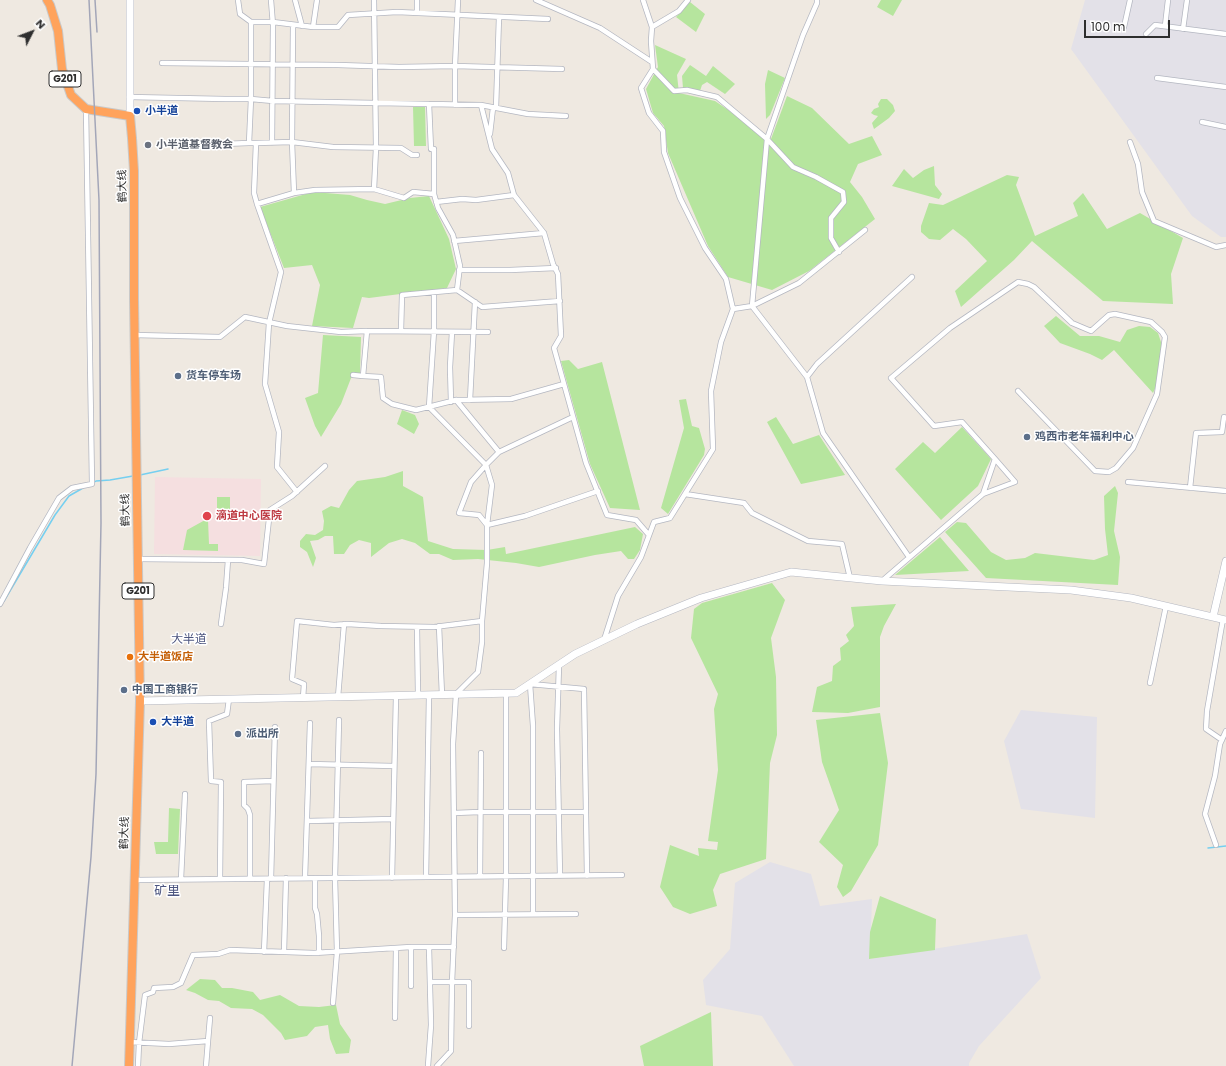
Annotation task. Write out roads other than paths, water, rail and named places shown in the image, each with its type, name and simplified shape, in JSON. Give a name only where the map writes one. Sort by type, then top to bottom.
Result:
[{"type":"highway","name":"G201","points":[[47,0],[58,31],[62,68],[71,95],[86,109]]},
{"type":"highway","points":[[86,109],[130,116]]},
{"type":"highway","points":[[110,113],[121,119],[132,138]]},
{"type":"highway","name":"鹤大线","points":[[129,1066],[140,701],[134,335],[134,171],[130,116]]},
{"type":"street","points":[[130,0],[130,116]]},
{"type":"street","points":[[238,0],[240,14],[251,22],[273,22],[293,26],[338,27],[348,15],[397,12],[548,19]]},
{"type":"street","points":[[271,0],[273,22],[272,143]]},
{"type":"street","points":[[295,0],[302,26]]},
{"type":"street","points":[[313,27],[317,0]]},
{"type":"street","points":[[374,0],[376,148],[374,189]]},
{"type":"street","points":[[417,0],[417,13]]},
{"type":"street","points":[[456,105],[455,66],[458,0]]},
{"type":"street","points":[[536,0],[600,28],[652,62]]},
{"type":"street","points":[[643,0],[652,27],[651,41],[653,69],[674,91],[687,90],[716,97],[767,139],[793,167],[816,177],[842,192],[844,202],[831,218],[831,238],[839,252]]},
{"type":"street","points":[[652,27],[679,11],[688,0]]},
{"type":"street","points":[[1124,27],[1130,0]]},
{"type":"street","points":[[1165,26],[1168,0]]},
{"type":"street","points":[[1183,29],[1187,0]]},
{"type":"street","points":[[818,1],[803,35],[767,139],[752,306],[807,377],[824,433],[909,557]]},
{"type":"street","points":[[490,138],[495,108],[499,17]]},
{"type":"street","points":[[249,143],[251,99],[251,22]]},
{"type":"street","points":[[1146,34],[1155,25],[1226,34]]},
{"type":"street","points":[[293,26],[292,142],[294,193]]},
{"type":"street","points":[[162,62],[562,69]]},
{"type":"street","points":[[604,640],[618,596],[641,557],[654,522],[670,518],[713,449],[710,391],[721,342],[733,308],[726,279],[705,248],[680,198],[664,152],[662,131],[649,113],[641,88],[653,69]]},
{"type":"street","points":[[1157,78],[1226,87]]},
{"type":"street","points":[[130,97],[481,106],[528,114],[566,116]]},
{"type":"street","points":[[429,104],[431,149],[434,149],[434,194],[436,202],[453,235],[460,266],[456,290]]},
{"type":"street","points":[[481,106],[492,149],[508,173],[514,195],[544,233],[553,264],[558,274],[561,336],[554,348],[586,463],[607,515],[636,520],[649,535]]},
{"type":"street","points":[[0,604],[59,498],[72,488],[92,484],[86,109]]},
{"type":"street","points":[[1202,122],[1226,127]]},
{"type":"street","points":[[223,144],[292,142],[333,147],[401,148],[412,155],[417,155]]},
{"type":"street","points":[[1130,142],[1138,164],[1142,192],[1154,221],[1216,248],[1226,245]]},
{"type":"street","points":[[256,143],[254,193],[281,272],[269,322],[265,384],[279,432],[277,467],[297,492]]},
{"type":"street","points":[[257,204],[294,193],[315,190],[374,189],[404,198],[413,192],[434,194]]},
{"type":"street","points":[[436,202],[462,199],[476,200],[514,195]]},
{"type":"street","points":[[733,308],[752,306],[799,283],[865,230]]},
{"type":"street","points":[[454,241],[544,233]]},
{"type":"street","points":[[459,270],[556,268]]},
{"type":"street","points":[[807,377],[817,364],[912,277]]},
{"type":"street","points":[[882,581],[983,494],[1015,482],[962,422],[934,426],[891,378],[950,328],[1018,282],[1034,287],[1072,323],[1091,331],[1109,315],[1115,314],[1151,322],[1162,332],[1165,337],[1157,394],[1133,448],[1116,468],[1109,472],[1095,471],[1018,390]]},
{"type":"street","points":[[401,331],[402,295],[456,290],[482,307],[560,301]]},
{"type":"street","points":[[434,293],[434,331],[429,407],[486,465],[492,485],[487,525],[487,563],[482,620],[482,642],[478,672],[456,694],[453,744],[455,915],[451,1051],[437,1066]]},
{"type":"street","points":[[470,400],[475,302]]},
{"type":"street","points":[[134,335],[220,337],[245,317],[287,326],[341,332],[488,332]]},
{"type":"street","points":[[363,376],[367,331]]},
{"type":"street","points":[[452,332],[450,367],[453,401],[499,452]]},
{"type":"street","points":[[353,375],[381,377],[383,398],[392,404],[416,410],[453,401],[511,400],[564,384]]},
{"type":"street","points":[[487,525],[479,514],[459,513],[471,482],[499,452],[573,417]]},
{"type":"street","points":[[1190,488],[1196,433],[1222,432],[1224,417],[1226,418]]},
{"type":"street","points":[[983,494],[995,459]]},
{"type":"street","points":[[138,559],[242,560],[264,564],[270,510],[297,492],[325,466]]},
{"type":"street","points":[[1128,482],[1226,491]]},
{"type":"street","points":[[487,525],[525,516],[598,491]]},
{"type":"street","points":[[685,494],[744,503],[752,513],[808,541],[842,544],[850,578]]},
{"type":"street","points":[[221,624],[228,560]]},
{"type":"street","points":[[1213,617],[1226,565]]},
{"type":"street","points":[[140,701],[516,693],[575,654],[637,624],[701,598],[791,572],[882,581],[1071,590],[1131,598],[1225,620],[1207,711],[1206,729],[1222,740]]},
{"type":"street","points":[[1150,683],[1166,606]]},
{"type":"street","points":[[303,698],[304,684],[292,679],[296,621],[334,625],[344,624],[417,627],[439,626],[482,620]]},
{"type":"street","points":[[338,697],[344,624]]},
{"type":"street","points":[[439,626],[442,695]]},
{"type":"street","points":[[417,627],[418,695]]},
{"type":"street","points":[[559,665],[557,729],[560,876]]},
{"type":"street","points":[[530,684],[584,689],[587,876]]},
{"type":"street","points":[[530,684],[533,726],[533,914]]},
{"type":"street","points":[[504,948],[506,876],[506,693]]},
{"type":"street","points":[[426,877],[429,695]]},
{"type":"street","points":[[392,878],[396,696]]},
{"type":"street","points":[[220,879],[220,782],[210,781],[209,721],[227,714],[229,699]]},
{"type":"street","points":[[333,1003],[337,952],[335,878],[339,720]]},
{"type":"street","points":[[305,878],[310,723]]},
{"type":"street","points":[[264,952],[269,879],[275,727]]},
{"type":"street","points":[[1216,845],[1205,814],[1215,776],[1220,744],[1226,731]]},
{"type":"street","points":[[480,876],[481,753]]},
{"type":"street","points":[[309,764],[394,766]]},
{"type":"street","points":[[250,879],[250,815],[248,808],[244,805],[244,782],[273,781]]},
{"type":"street","points":[[181,879],[185,794]]},
{"type":"street","points":[[454,813],[586,812]]},
{"type":"street","points":[[307,821],[394,819]]},
{"type":"street","points":[[135,880],[622,876]]},
{"type":"street","points":[[284,952],[286,878]]},
{"type":"street","points":[[315,878],[315,908],[319,936],[319,953]]},
{"type":"street","points":[[455,915],[576,914]]},
{"type":"street","points":[[138,1066],[139,1043],[145,995],[153,992],[154,988],[173,987],[181,983],[194,955],[218,954],[230,950],[319,953],[411,947],[454,947]]},
{"type":"street","points":[[411,947],[411,986]]},
{"type":"street","points":[[428,1066],[431,1025],[429,947]]},
{"type":"street","points":[[395,1018],[396,948]]},
{"type":"street","points":[[430,982],[469,982],[469,1026]]},
{"type":"street","points":[[206,1066],[210,1018]]},
{"type":"street","points":[[130,1042],[170,1044],[208,1041]]},
{"type":"waterway","points":[[140,475],[168,469]]},
{"type":"waterway","points":[[93,483],[96,481],[133,476]]},
{"type":"waterway","points":[[4,601],[55,515],[69,496],[83,488]]},
{"type":"waterway","points":[[1208,848],[1226,846]]},
{"type":"railway","points":[[72,1066],[91,857],[96,774],[101,523],[99,200],[89,0]]},
{"type":"railway","points":[[95,0],[97,32]]},
{"type":"place","name":"小半道","points":[[137,111]]},
{"type":"place","name":"小半道基督教会","points":[[148,145]]},
{"type":"place","name":"货车停车场","points":[[178,376]]},
{"type":"place","name":"鸡西市老年福利中心","points":[[1027,437]]},
{"type":"place","name":"滴道中心医院","points":[[207,516]]},
{"type":"place","name":"大半道饭店","points":[[130,657]]},
{"type":"place","name":"中国工商银行","points":[[124,690]]},
{"type":"place","name":"大半道","points":[[153,722]]},
{"type":"place","name":"派出所","points":[[238,734]]},
{"type":"district","name":"大半道","points":[[189,640]]},
{"type":"district","name":"矿里","points":[[167,892]]}]
